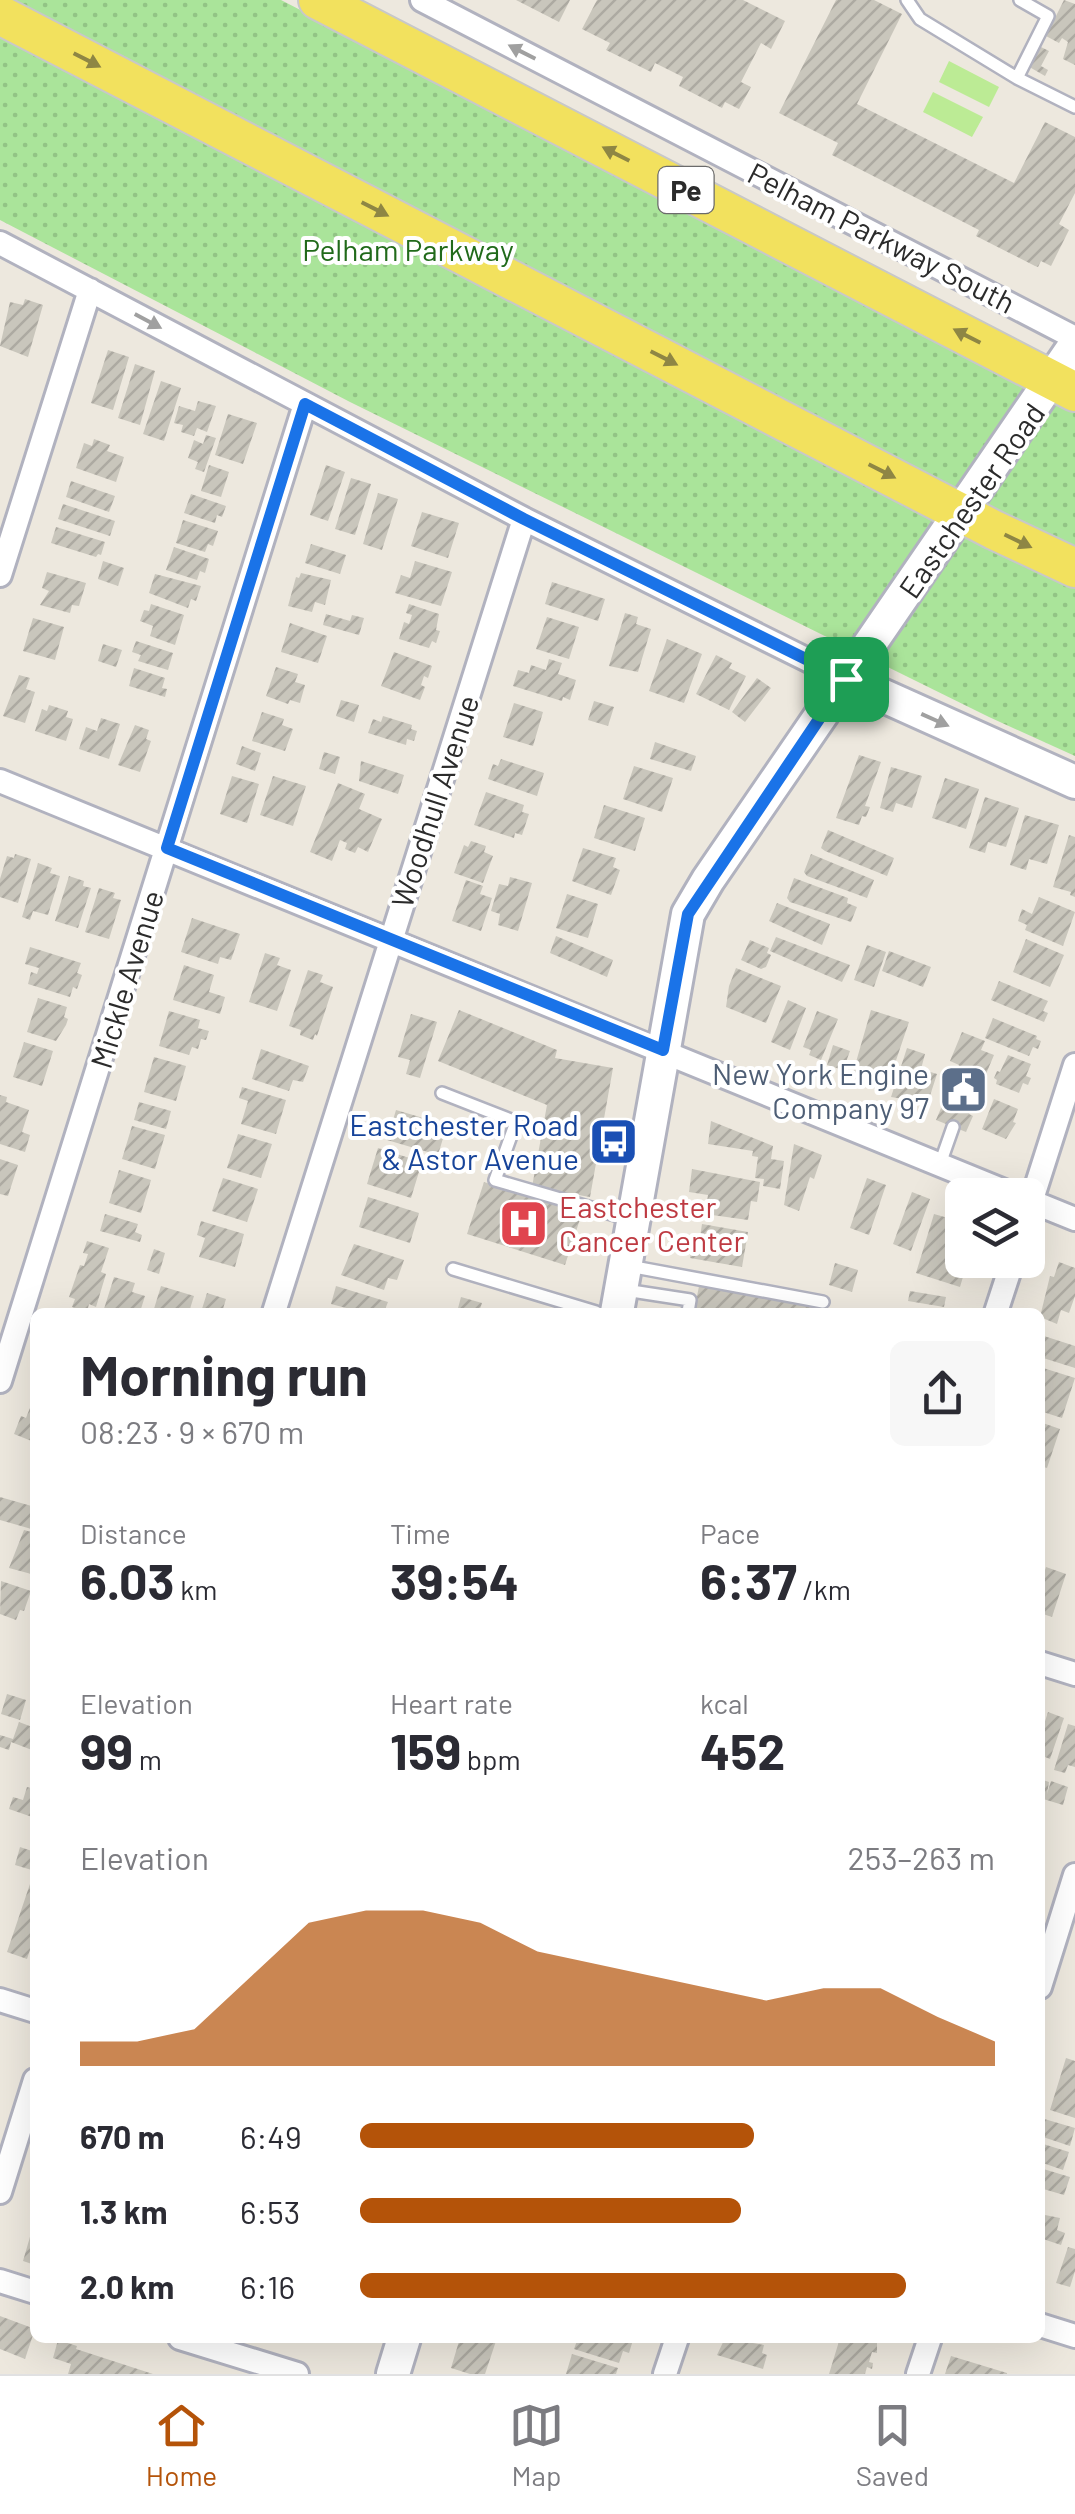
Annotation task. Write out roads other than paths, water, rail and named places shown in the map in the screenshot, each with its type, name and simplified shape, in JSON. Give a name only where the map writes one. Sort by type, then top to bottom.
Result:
[{"type":"main road","name":"Pe","points":[[318,0],[1064,386]]},
{"type":"main road","points":[[0,15],[1075,568]]},
{"type":"main road","name":"Eastchester Road","points":[[621,1289],[688,914],[962,512],[1064,386],[1075,342]]},
{"type":"main road","points":[[846,679],[1075,782]]},
{"type":"main road","points":[[393,2374],[402,2343]]},
{"type":"street","name":"Pelham Parkway South","points":[[422,0],[1075,342]]},
{"type":"street","points":[[0,242],[524,519],[846,679]]},
{"type":"street","points":[[0,575],[90,290]]},
{"type":"street","name":"Mickle Avenue","points":[[0,1381],[16,1342],[305,404]]},
{"type":"street","name":"Woodhull Avenue","points":[[275,1308],[524,519]]},
{"type":"street","points":[[0,781],[971,1178]]},
{"type":"street","points":[[1034,1178],[1075,1065]]},
{"type":"street","points":[[1045,1209],[1075,1219]]},
{"type":"street","points":[[997,1308],[1006,1278]]},
{"type":"street","points":[[1045,1664],[1075,1674]]},
{"type":"street","points":[[1045,1970],[1075,1875]]},
{"type":"street","points":[[0,2000],[30,2009]]},
{"type":"street","points":[[0,2192],[30,2096]]},
{"type":"street","points":[[0,2281],[30,2290]]},
{"type":"street","points":[[1045,2327],[1075,2336]]},
{"type":"street","points":[[196,2343],[296,2374]]},
{"type":"street","points":[[665,2374],[675,2343]]},
{"type":"street","points":[[918,2374],[928,2343]]},
{"type":"lane","points":[[907,0],[920,19],[1016,78],[1075,108]]},
{"type":"lane","points":[[1016,78],[1048,16],[1020,0]]},
{"type":"lane","points":[[442,1093],[516,1122],[495,1180],[633,1220]]},
{"type":"lane","points":[[940,1164],[953,1127]]},
{"type":"lane","points":[[453,1269],[583,1308]]},
{"type":"lane","points":[[621,1289],[823,1302]]},
{"type":"lane","points":[[621,1289],[690,1300],[689,1308]]},
{"type":"place","name":"New York Engine Company 97","points":[[964,1090]]},
{"type":"place","name":"Eastchester Road & Astor Avenue","points":[[614,1141]]},
{"type":"place","name":"Eastchester Cancer Center","points":[[524,1223]]},
{"type":"park label","name":"Pelham Parkway","points":[[408,249]]}]
